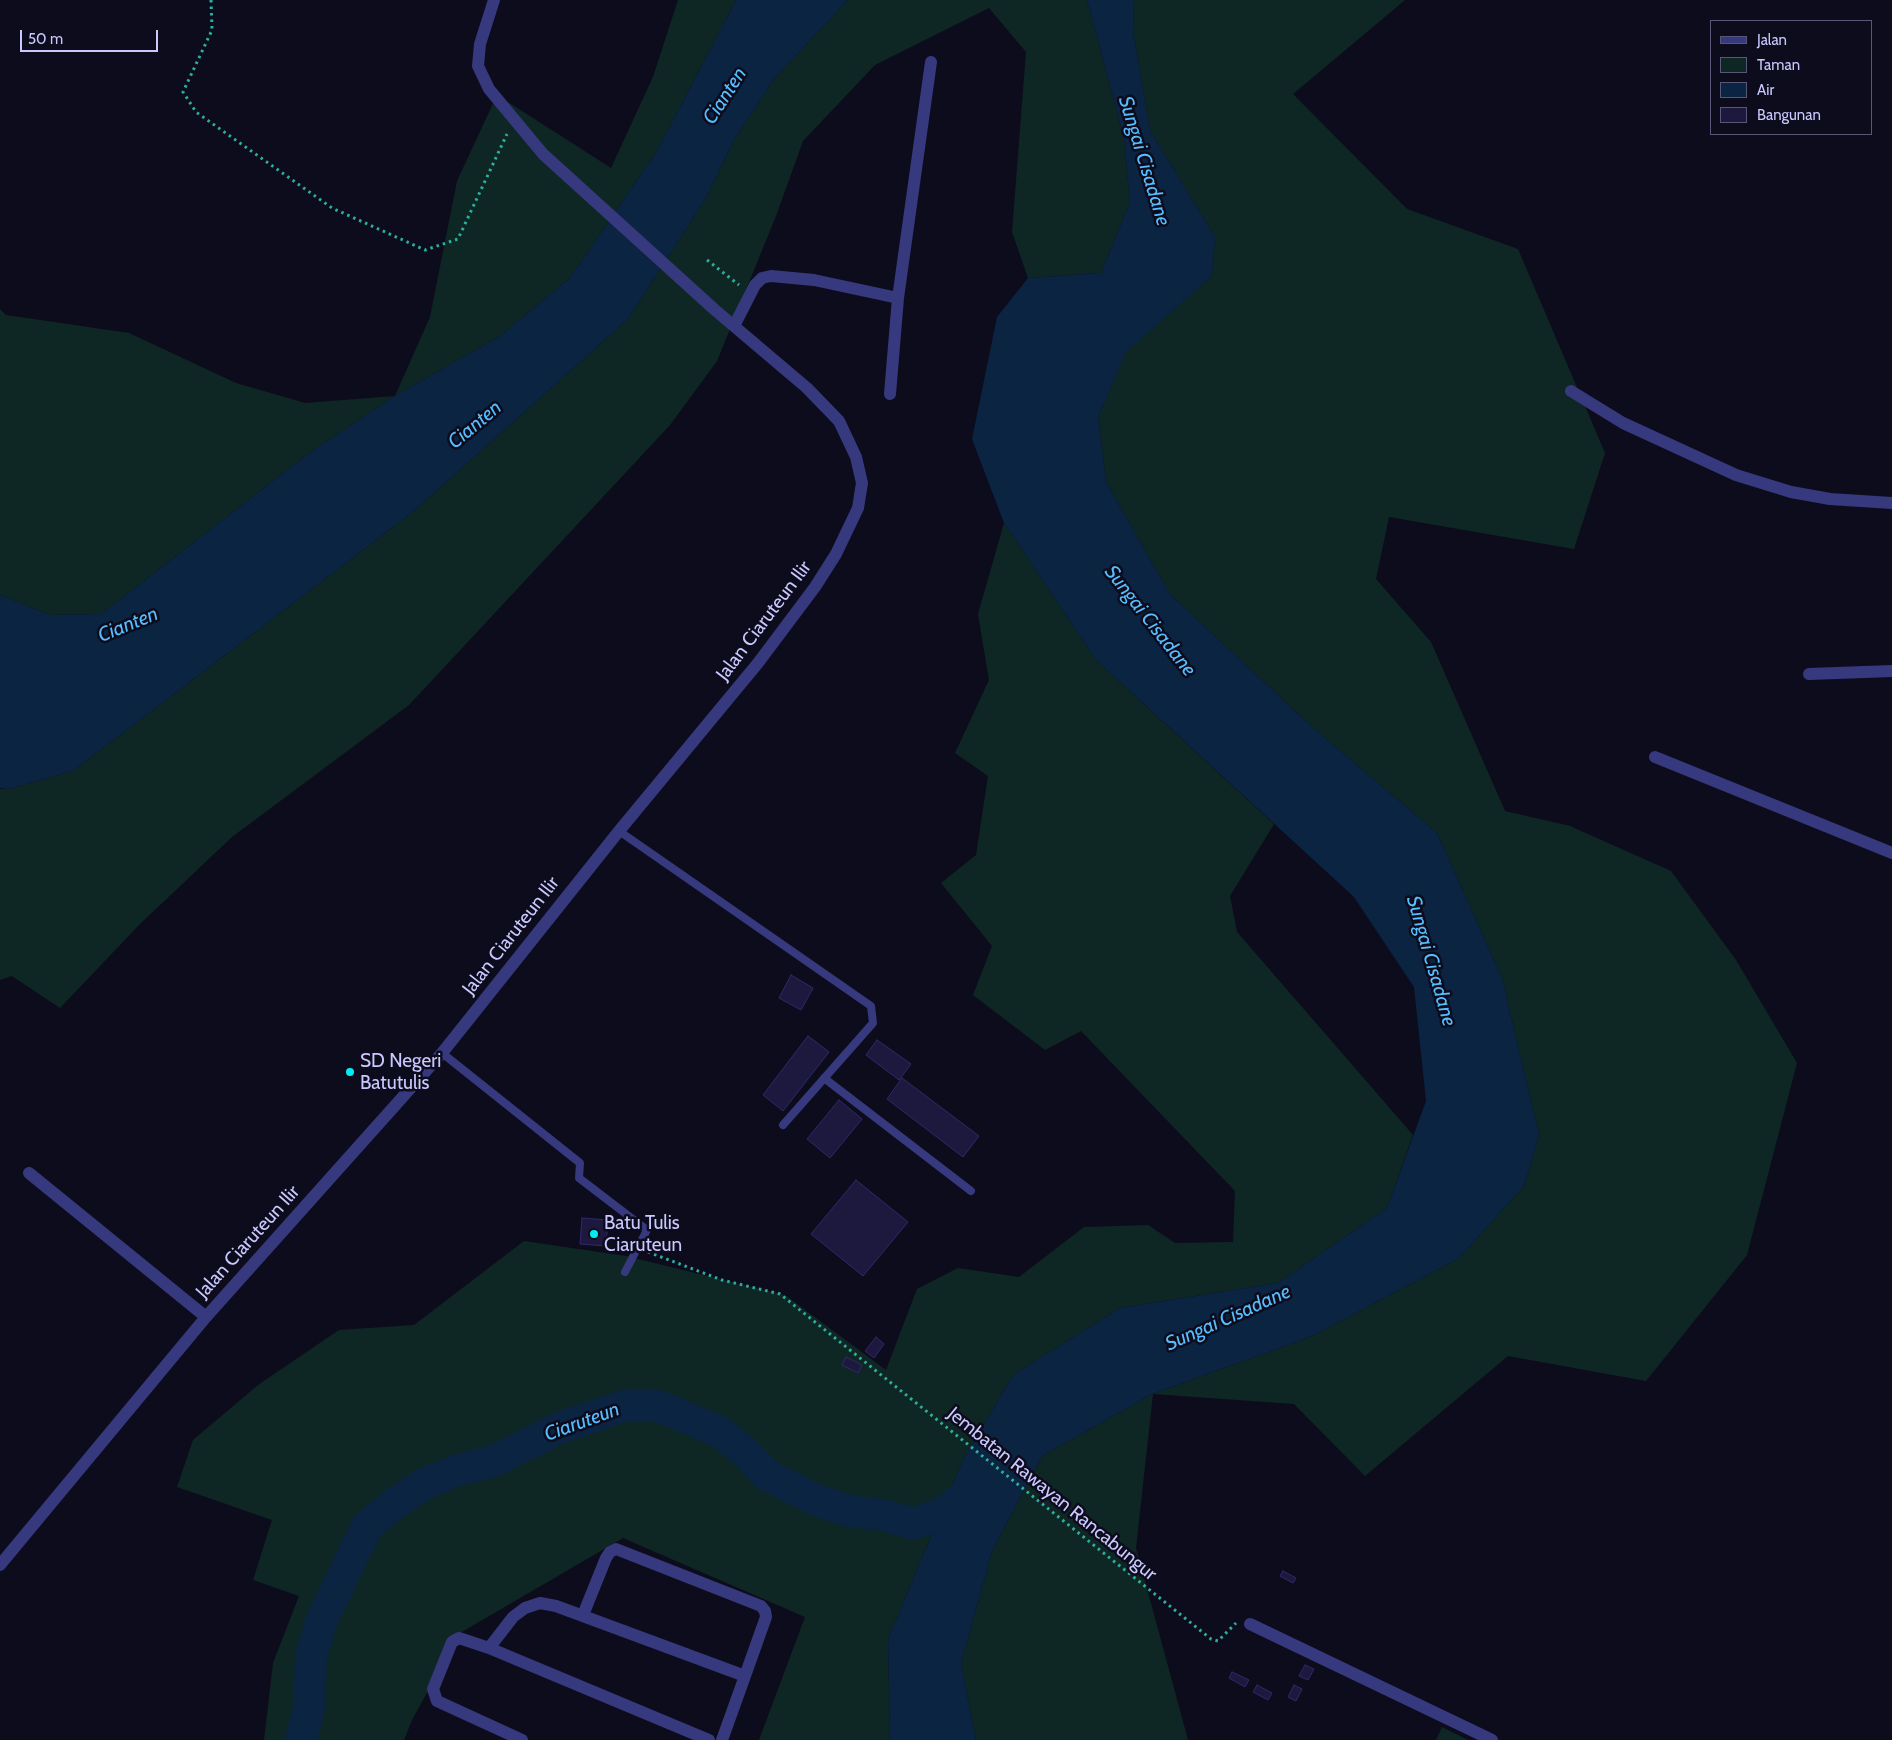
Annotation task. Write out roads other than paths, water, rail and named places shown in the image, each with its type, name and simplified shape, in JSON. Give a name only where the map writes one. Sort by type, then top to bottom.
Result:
[{"type":"street","name":"Jalan Ciaruteun Ilir","points":[[0,1565],[206,1317],[442,1053],[619,831],[758,663],[815,587],[836,554],[858,508],[862,483],[856,457],[840,421],[807,388],[715,310],[543,154],[489,89],[478,66],[480,44],[494,0]]},
{"type":"street","points":[[890,394],[898,298],[931,62]]},
{"type":"street","points":[[734,326],[749,293],[762,278],[771,276],[814,280],[898,298]]},
{"type":"street","points":[[1571,391],[1623,423],[1736,476],[1792,492],[1830,499],[1892,503]]},
{"type":"street","points":[[1809,674],[1892,671]]},
{"type":"street","points":[[1655,757],[1892,853]]},
{"type":"street","points":[[29,1173],[206,1317]]},
{"type":"street","points":[[582,1615],[606,1558],[610,1552],[616,1549],[761,1606],[765,1611],[766,1617],[722,1740]]},
{"type":"street","points":[[489,1648],[513,1617],[525,1608],[540,1603],[556,1606],[582,1615],[745,1676]]},
{"type":"street","points":[[1250,1624],[1492,1740]]},
{"type":"street","points":[[516,1739],[437,1701],[433,1689],[452,1642],[459,1638],[489,1648],[709,1740]]},
{"type":"lane","points":[[619,831],[871,1006],[873,1023],[783,1125]]},
{"type":"lane","points":[[442,1053],[580,1163],[579,1178],[647,1230],[625,1272]]},
{"type":"lane","points":[[824,1078],[971,1191]]},
{"type":"water","name":"Cianten","points":[[736,0],[848,0],[774,79],[734,140],[706,198],[628,319],[414,511],[73,771],[9,789],[0,788],[0,595],[50,615],[101,614],[308,454],[395,396],[500,336],[570,278],[657,151]]},
{"type":"water","name":"Sungai Cisadane","points":[[1087,0],[1134,0],[1133,31],[1150,130],[1215,237],[1212,276],[1126,352],[1098,417],[1106,482],[1170,594],[1311,726],[1437,833],[1502,978],[1539,1135],[1524,1186],[1458,1259],[1310,1337],[1152,1394],[1042,1456],[992,1551],[961,1663],[976,1740],[890,1740],[888,1639],[963,1460],[1013,1375],[1120,1308],[1278,1283],[1387,1208],[1426,1101],[1414,987],[1354,897],[1096,660],[1004,523],[972,439],[997,317],[1028,278],[1101,273],[1130,202],[1124,138]]},
{"type":"waterway","name":"Ciaruteun","points":[[301,1740],[309,1708],[311,1657],[321,1622],[367,1526],[394,1504],[426,1483],[458,1470],[494,1461],[559,1428],[624,1406],[659,1406],[720,1432],[745,1452],[767,1475],[816,1500],[850,1511],[884,1515],[913,1524],[945,1512],[975,1487]]},
{"type":"place","name":"SD Negeri Batutulis","points":[[350,1072]]},
{"type":"place","name":"Batu Tulis Ciaruteun","points":[[594,1234]]}]
